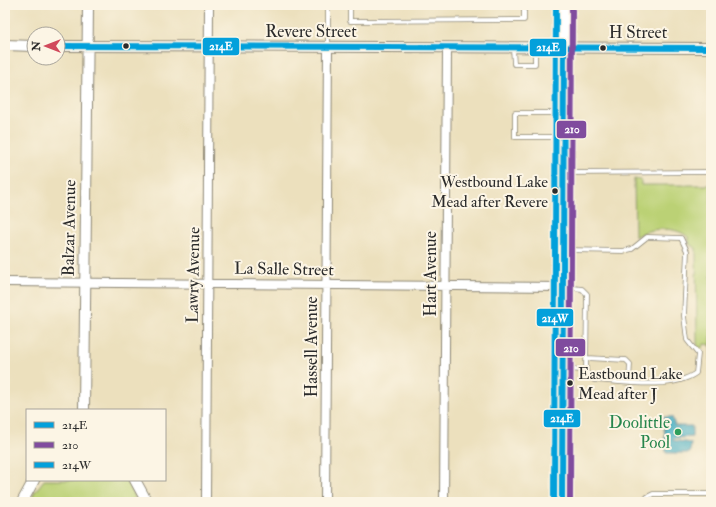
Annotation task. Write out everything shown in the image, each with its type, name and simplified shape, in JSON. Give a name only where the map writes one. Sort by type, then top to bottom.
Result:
[{"type":"main road","points":[[562,502],[564,5]]},
{"type":"street","name":"Balzar Avenue","points":[[84,409],[84,282],[88,5]]},
{"type":"street","name":"Lawry Avenue","points":[[206,502],[210,47],[209,5]]},
{"type":"street","points":[[5,45],[26,46]]},
{"type":"street","name":"Revere Street","points":[[66,46],[564,48]]},
{"type":"street","name":"Hassell Avenue","points":[[325,502],[328,47]]},
{"type":"street","name":"Hart Avenue","points":[[444,502],[447,47]]},
{"type":"street","name":"H Street","points":[[564,48],[711,48]]},
{"type":"street","name":"La Salle Street","points":[[5,282],[563,287]]},
{"type":"street","points":[[22,502],[33,481]]},
{"type":"street","points":[[136,481],[147,502]]},
{"type":"lane","points":[[328,5],[328,47]]},
{"type":"lane","points":[[350,5],[350,21],[524,20],[524,5]]},
{"type":"lane","points":[[513,47],[514,64],[535,64],[535,48]]},
{"type":"lane","points":[[564,113],[515,113],[515,137],[564,137]]},
{"type":"lane","points":[[564,173],[711,172]]},
{"type":"lane","points":[[563,250],[623,251],[632,249],[647,237],[681,238],[687,252],[684,316],[687,340],[698,354],[696,373],[687,380],[666,383],[594,380],[584,370],[563,369]]},
{"type":"lane","points":[[563,287],[582,289],[587,294],[586,372]]},
{"type":"lane","points":[[587,358],[626,360],[630,364],[630,382]]},
{"type":"lane","points":[[646,502],[647,497],[653,494],[711,494]]},
{"type":"green space","points":[[634,179],[641,180],[641,185],[711,185],[711,345],[704,344],[703,348],[698,347],[697,343],[696,248],[690,245],[688,237],[677,231],[662,229],[648,231],[635,237]]},
{"type":"green space","points":[[43,481],[125,481],[131,488],[137,502],[31,502],[34,493]]},
{"type":"water","name":"Doolittle Pool","points":[[663,417],[672,417],[675,426],[692,426],[692,437],[675,438],[672,440],[691,443],[690,453],[666,453],[664,427],[667,425],[663,422]]},
{"type":"transit line","name":"214W","points":[[554,502],[556,5]]},
{"type":"transit line","name":"210","points":[[570,502],[572,5]]},
{"type":"transit line","name":"214E","points":[[66,46],[711,48]]},
{"type":"transit line","name":"214E","points":[[562,502],[564,48]]},
{"type":"place","name":"Westbound Lake Mead after Revere","points":[[555,191]]},
{"type":"place","name":"Eastbound Lake Mead after J","points":[[570,383]]},
{"type":"place","name":"Doolittle Pool","points":[[678,432]]}]
